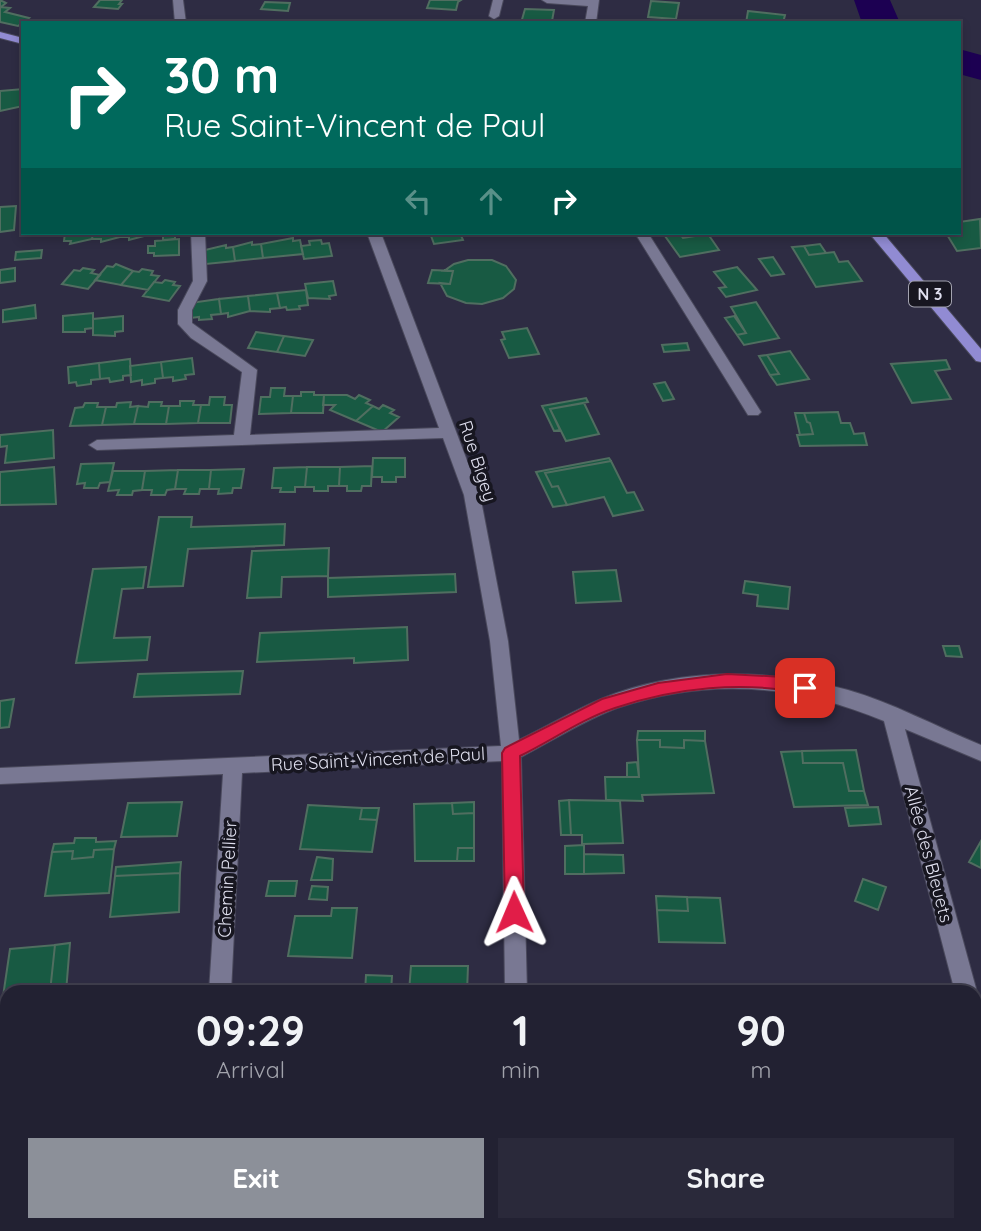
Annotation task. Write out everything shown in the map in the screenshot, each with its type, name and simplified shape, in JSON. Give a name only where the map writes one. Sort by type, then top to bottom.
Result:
[{"type":"main road","points":[[0,35],[21,40]]},
{"type":"main road","name":"N 3","points":[[878,235],[964,334],[981,358]]},
{"type":"street","points":[[178,0],[181,21]]},
{"type":"street","points":[[494,16],[498,0]]},
{"type":"street","points":[[547,0],[594,1],[590,21]]},
{"type":"street","points":[[198,235],[200,281],[185,310],[186,324],[196,335],[250,370],[241,441]]},
{"type":"street","name":"Rue Bigey","points":[[375,235],[472,495],[499,641],[511,753],[516,985]]},
{"type":"street","points":[[642,235],[753,412]]},
{"type":"street","points":[[97,445],[450,433]]},
{"type":"street","name":"Rue Saint-Vincent de Paul","points":[[0,776],[511,753],[608,704],[658,690],[727,680],[784,683],[846,697],[981,752]]},
{"type":"street","name":"Allée des Bleuets","points":[[892,715],[964,985]]},
{"type":"street","name":"Chemin Pellier","points":[[220,985],[233,766]]},
{"type":"building","points":[[0,0],[6,3],[1,7],[10,8],[5,12],[29,18],[21,21],[18,26],[0,22]]},
{"type":"building","points":[[100,0],[122,0],[119,4],[122,4],[118,9],[94,7]]},
{"type":"building","points":[[430,0],[461,0],[456,10],[427,8]]},
{"type":"building","points":[[651,1],[679,3],[676,19],[648,17]]},
{"type":"building","points":[[265,2],[290,3],[288,11],[261,9]]},
{"type":"building","points":[[525,9],[554,10],[552,21],[522,21]]},
{"type":"building","points":[[748,11],[785,15],[784,21],[746,21]]},
{"type":"building","points":[[21,89],[21,106],[0,111],[0,91]]},
{"type":"building","points":[[16,206],[14,230],[0,232],[0,207]]},
{"type":"building","points":[[980,219],[981,248],[957,251],[947,235],[961,235],[961,222]]},
{"type":"building","points":[[65,235],[93,235],[92,239],[70,244],[71,241],[64,241]]},
{"type":"building","points":[[93,235],[120,235],[101,242],[101,239],[92,239]]},
{"type":"building","points":[[148,235],[129,240],[129,237],[120,237]]},
{"type":"building","points":[[163,235],[175,235],[175,239],[163,240]]},
{"type":"building","points":[[431,235],[461,235],[463,240],[434,244]]},
{"type":"building","points":[[681,235],[683,238],[709,235],[719,250],[680,257],[665,236]]},
{"type":"building","points":[[293,238],[293,241],[300,240],[303,254],[263,258],[261,244]]},
{"type":"building","points":[[179,239],[179,255],[154,256],[154,253],[148,253],[148,246],[155,246],[155,241]]},
{"type":"building","points":[[321,240],[322,244],[329,243],[332,256],[304,259],[301,246],[310,245],[309,241]]},
{"type":"building","points":[[252,242],[252,245],[261,244],[263,258],[235,261],[233,247]]},
{"type":"building","points":[[820,244],[826,253],[809,255],[804,246]]},
{"type":"building","points":[[226,245],[226,248],[233,247],[235,261],[206,264],[205,250]]},
{"type":"building","points":[[804,246],[809,255],[834,252],[839,262],[848,261],[862,281],[816,287],[792,247]]},
{"type":"building","points":[[42,250],[41,258],[15,260],[16,252]]},
{"type":"building","points":[[773,257],[784,274],[771,276],[759,259]]},
{"type":"building","points":[[468,260],[492,260],[506,266],[516,280],[514,289],[503,298],[482,304],[466,303],[447,296],[440,283],[450,284],[453,271],[444,271],[454,264]]},
{"type":"building","points":[[116,264],[133,271],[121,285],[95,280],[107,266],[113,267]]},
{"type":"building","points":[[737,267],[757,290],[726,297],[719,288],[726,287],[714,272]]},
{"type":"building","points":[[15,268],[15,281],[0,283],[0,270]]},
{"type":"building","points":[[83,268],[94,270],[91,273],[100,275],[88,289],[62,284],[74,270],[80,271]]},
{"type":"building","points":[[142,269],[153,271],[151,275],[159,276],[148,290],[121,285],[133,271],[139,272]]},
{"type":"building","points":[[432,270],[453,271],[450,284],[428,283]]},
{"type":"building","points":[[165,280],[180,286],[169,301],[143,296],[154,282],[162,283]]},
{"type":"building","points":[[333,281],[336,295],[329,296],[330,299],[308,298],[305,284]]},
{"type":"building","points":[[306,290],[308,305],[299,306],[300,309],[280,308],[277,293]]},
{"type":"building","points":[[277,293],[280,308],[270,309],[270,312],[250,311],[248,296]]},
{"type":"building","points":[[248,296],[250,311],[228,317],[228,313],[221,314],[219,299]]},
{"type":"building","points":[[219,299],[221,314],[211,315],[212,319],[191,318],[190,303]]},
{"type":"building","points":[[756,302],[779,338],[744,345],[737,335],[746,333],[731,307]]},
{"type":"building","points":[[35,305],[36,318],[3,322],[3,310]]},
{"type":"building","points":[[93,313],[93,328],[85,329],[85,332],[63,332],[63,316]]},
{"type":"building","points":[[123,316],[123,331],[115,332],[115,336],[93,335],[93,319]]},
{"type":"building","points":[[734,316],[746,333],[737,335],[725,318]]},
{"type":"building","points":[[527,328],[539,354],[509,358],[501,340],[505,339],[502,332]]},
{"type":"building","points":[[256,332],[284,336],[277,352],[248,348]]},
{"type":"building","points":[[284,336],[313,340],[305,356],[277,352]]},
{"type":"building","points":[[687,343],[689,350],[664,352],[662,345]]},
{"type":"building","points":[[790,351],[809,379],[777,385],[770,375],[779,374],[767,355]]},
{"type":"building","points":[[767,355],[779,374],[770,375],[759,356]]},
{"type":"building","points":[[192,358],[194,374],[185,375],[186,379],[173,381],[173,377],[163,378],[161,362]]},
{"type":"building","points":[[130,359],[131,375],[123,376],[123,380],[110,382],[109,378],[100,379],[99,363]]},
{"type":"building","points":[[946,360],[950,369],[935,371],[951,399],[912,403],[891,364]]},
{"type":"building","points":[[161,362],[163,378],[155,379],[155,383],[142,385],[142,380],[131,382],[130,366]]},
{"type":"building","points":[[99,363],[100,379],[91,380],[91,384],[77,386],[76,382],[69,383],[68,367]]},
{"type":"building","points":[[665,382],[674,399],[663,401],[654,384]]},
{"type":"building","points":[[271,388],[285,388],[284,396],[293,396],[291,413],[259,414],[261,397],[270,397]]},
{"type":"building","points":[[301,392],[324,395],[323,413],[291,413],[293,396],[301,396]]},
{"type":"building","points":[[324,395],[347,395],[355,399],[359,395],[370,400],[366,403],[373,406],[356,421],[330,410],[335,405],[323,405]]},
{"type":"building","points":[[210,397],[225,397],[224,405],[232,405],[230,423],[198,423],[201,405],[209,405]]},
{"type":"building","points":[[586,398],[588,402],[550,409],[560,430],[554,431],[542,406]]},
{"type":"building","points":[[180,401],[194,401],[193,405],[201,405],[198,423],[166,424],[169,406],[180,406]]},
{"type":"building","points":[[131,402],[130,407],[138,406],[134,424],[102,425],[106,407]]},
{"type":"building","points":[[149,402],[162,402],[161,406],[169,406],[166,424],[134,424],[138,406],[148,407]]},
{"type":"building","points":[[85,403],[98,403],[97,407],[106,407],[102,425],[70,426],[75,408],[83,407]]},
{"type":"building","points":[[584,403],[599,434],[566,441],[550,409]]},
{"type":"building","points":[[383,405],[394,410],[390,413],[399,417],[382,432],[356,421],[373,406],[379,409]]},
{"type":"building","points":[[838,412],[841,423],[850,423],[854,434],[864,433],[867,445],[800,446],[797,435],[813,434],[804,413]]},
{"type":"building","points":[[795,413],[804,413],[813,434],[800,435]]},
{"type":"building","points":[[53,430],[54,458],[5,463],[7,446],[0,447],[0,435]]},
{"type":"building","points":[[373,458],[405,458],[405,477],[396,477],[396,482],[382,482],[382,477],[372,477]]},
{"type":"building","points":[[609,458],[611,461],[545,473],[552,487],[558,486],[567,505],[553,507],[536,472]]},
{"type":"building","points":[[611,461],[627,493],[634,492],[643,510],[613,516],[604,497],[567,505],[558,486],[552,487],[545,473]]},
{"type":"building","points":[[114,463],[110,482],[100,483],[98,488],[84,488],[85,483],[77,484],[81,464]]},
{"type":"building","points":[[372,466],[371,486],[362,486],[361,491],[347,491],[347,486],[339,486],[340,467]]},
{"type":"building","points":[[54,467],[56,504],[0,505],[0,472]]},
{"type":"building","points":[[307,467],[340,467],[339,486],[328,486],[328,491],[314,491],[314,487],[305,487]]},
{"type":"building","points":[[307,467],[305,487],[295,487],[295,492],[280,492],[281,488],[272,488],[274,468]]},
{"type":"building","points":[[244,469],[241,488],[233,488],[232,493],[218,494],[219,489],[209,489],[211,470]]},
{"type":"building","points":[[178,470],[211,470],[209,489],[200,489],[199,494],[184,494],[186,489],[175,489]]},
{"type":"building","points":[[178,470],[175,489],[167,490],[165,495],[151,495],[152,490],[142,490],[145,471]]},
{"type":"building","points":[[113,471],[145,471],[142,490],[133,491],[132,495],[117,495],[119,490],[108,491]]},
{"type":"building","points":[[159,517],[192,517],[191,527],[285,524],[284,545],[188,549],[183,586],[148,587]]},
{"type":"building","points":[[329,548],[328,576],[282,577],[281,597],[247,598],[252,551]]},
{"type":"building","points":[[146,567],[143,588],[122,589],[114,638],[150,637],[147,660],[76,663],[93,569]]},
{"type":"building","points":[[616,570],[621,601],[576,603],[573,572]]},
{"type":"building","points":[[455,574],[456,592],[328,597],[328,578]]},
{"type":"building","points":[[745,581],[790,587],[788,609],[757,606],[758,595],[743,593]]},
{"type":"building","points":[[407,627],[408,660],[354,663],[354,658],[257,662],[260,633]]},
{"type":"building","points":[[943,646],[959,646],[962,657],[946,656]]},
{"type":"building","points":[[243,671],[240,694],[134,697],[138,674]]},
{"type":"building","points":[[14,699],[9,727],[0,728],[0,701]]},
{"type":"building","points":[[638,731],[705,731],[705,741],[684,740],[684,748],[660,747],[660,740],[637,740]]},
{"type":"building","points":[[637,740],[660,740],[660,747],[684,748],[684,740],[705,741],[714,793],[642,795],[643,801],[606,800],[605,777],[639,777]]},
{"type":"building","points":[[856,750],[864,791],[849,791],[843,763],[803,763],[802,751]]},
{"type":"building","points":[[802,751],[803,763],[843,763],[849,791],[864,791],[868,805],[794,807],[781,752]]},
{"type":"building","points":[[637,762],[639,777],[627,777],[627,763]]},
{"type":"building","points":[[569,800],[571,835],[561,835],[559,801]]},
{"type":"building","points":[[569,800],[620,801],[623,843],[582,844],[582,835],[571,835]]},
{"type":"building","points":[[182,802],[177,836],[121,837],[128,803]]},
{"type":"building","points":[[474,802],[474,813],[453,814],[452,803]]},
{"type":"building","points":[[452,803],[453,814],[474,813],[474,848],[458,848],[457,861],[415,861],[414,804]]},
{"type":"building","points":[[308,805],[362,808],[360,819],[377,820],[372,852],[300,849]]},
{"type":"building","points":[[878,807],[881,824],[849,826],[845,808]]},
{"type":"building","points":[[362,808],[379,808],[377,820],[360,819]]},
{"type":"building","points":[[75,838],[96,838],[96,842],[116,841],[114,849],[94,850],[93,857],[72,859],[73,851],[52,852],[54,844],[74,843]]},
{"type":"building","points":[[981,841],[981,868],[969,862]]},
{"type":"building","points":[[584,845],[584,874],[565,874],[565,846]]},
{"type":"building","points":[[458,848],[474,848],[474,861],[457,861]]},
{"type":"building","points":[[114,849],[109,893],[45,896],[52,852],[73,851],[72,859],[93,857],[94,850]]},
{"type":"building","points":[[584,854],[623,855],[624,873],[584,874]]},
{"type":"building","points":[[317,857],[333,859],[332,880],[311,880]]},
{"type":"building","points":[[181,862],[180,873],[115,876],[116,867]]},
{"type":"building","points":[[180,873],[179,912],[110,917],[115,876]]},
{"type":"building","points":[[863,879],[886,887],[878,910],[855,901]]},
{"type":"building","points":[[269,881],[297,881],[295,896],[266,896]]},
{"type":"building","points":[[312,886],[328,887],[327,900],[309,899]]},
{"type":"building","points":[[656,896],[687,897],[688,911],[657,910]]},
{"type":"building","points":[[687,897],[720,898],[725,943],[659,942],[657,910],[688,911]]},
{"type":"building","points":[[332,908],[357,908],[352,958],[288,956],[295,916],[331,916]]},
{"type":"building","points":[[70,943],[67,985],[51,985],[55,945]]},
{"type":"building","points":[[55,945],[51,985],[5,985],[10,949]]},
{"type":"building","points":[[411,966],[468,966],[467,985],[410,985]]},
{"type":"building","points":[[366,975],[392,976],[391,985],[365,985]]},
{"type":"waterway","points":[[872,0],[880,21]]},
{"type":"waterway","points":[[961,62],[981,68]]},
{"type":"route","points":[[514,912],[511,753],[608,704],[658,690],[727,680],[784,683],[805,688]]}]
